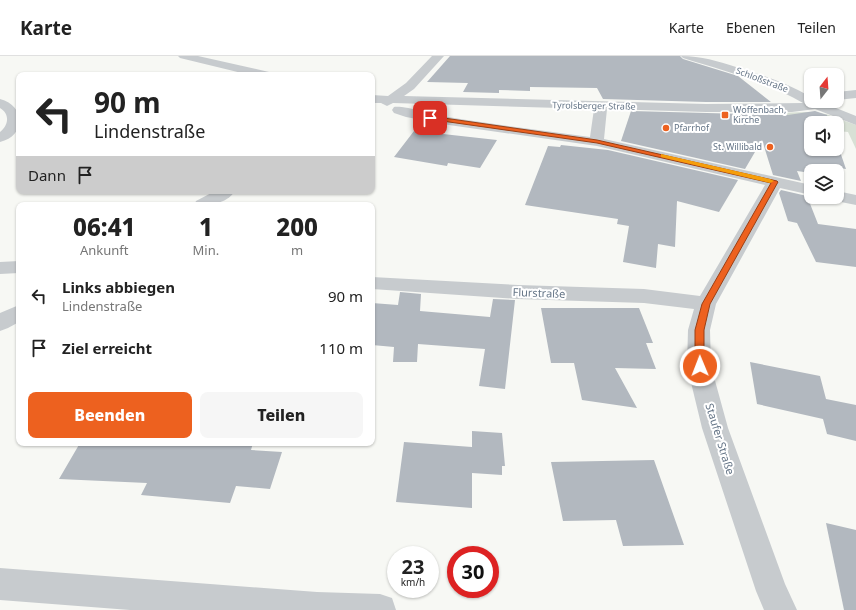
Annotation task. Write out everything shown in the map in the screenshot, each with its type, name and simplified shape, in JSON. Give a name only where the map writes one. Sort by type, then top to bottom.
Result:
[{"type":"street","points":[[184,56],[252,72]]},
{"type":"street","points":[[375,109],[390,101],[410,86],[438,56]]},
{"type":"street","name":"Schloßstraße","points":[[687,56],[759,78],[804,96]]},
{"type":"street","points":[[844,95],[856,94]]},
{"type":"street","name":"Tyrolsberger Straße","points":[[375,99],[390,101],[601,106],[766,108],[804,104]]},
{"type":"street","points":[[390,101],[395,107],[411,114],[597,142],[804,188]]},
{"type":"street","points":[[0,103],[9,107],[14,113],[14,122],[10,131],[0,138]]},
{"type":"street","points":[[597,142],[601,106]]},
{"type":"street","name":"Schloßstraße","points":[[829,108],[856,121]]},
{"type":"street","name":"Staufer Straße","points":[[775,182],[706,304],[699,330],[700,366],[714,428],[772,591],[781,610]]},
{"type":"street","points":[[208,202],[222,194]]},
{"type":"street","points":[[844,197],[856,200]]},
{"type":"street","points":[[0,268],[16,267]]},
{"type":"street","name":"Flurstraße","points":[[375,283],[499,292],[638,296],[680,299],[706,304]]},
{"type":"street","points":[[0,324],[16,314]]},
{"type":"street","points":[[0,584],[318,608],[380,610]]},
{"type":"shaded area","points":[[806,112],[831,116],[804,116],[804,122],[747,114]]},
{"type":"shaded area","points":[[844,121],[856,125],[856,149],[848,132],[844,132]]},
{"type":"building","points":[[450,56],[680,56],[683,59],[738,76],[771,102],[603,99],[597,88],[530,87],[530,91],[499,90],[499,93],[463,92],[468,83],[427,82]]},
{"type":"building","points":[[631,111],[788,115],[815,111],[827,116],[804,116],[804,156],[842,156],[846,169],[844,169],[844,164],[804,164],[804,172],[797,171],[801,181],[773,175],[762,140],[745,169],[621,141]]},
{"type":"building","points":[[414,131],[497,140],[480,168],[448,163],[447,166],[394,157]]},
{"type":"building","points":[[561,145],[608,150],[738,180],[719,212],[677,201],[675,247],[658,244],[656,268],[623,262],[629,226],[617,224],[618,219],[525,205],[548,146],[560,147]]},
{"type":"building","points":[[781,190],[804,195],[804,204],[810,204],[818,224],[856,229],[856,267],[816,262],[797,223],[788,221],[779,193]]},
{"type":"building","points":[[400,292],[421,294],[420,311],[490,317],[493,299],[515,300],[505,389],[479,386],[485,349],[418,344],[417,362],[393,362],[394,347],[375,345],[375,303],[398,305]]},
{"type":"building","points":[[541,308],[639,308],[653,343],[646,343],[656,369],[615,368],[637,408],[582,400],[574,363],[551,363]]},
{"type":"building","points":[[750,362],[820,376],[826,399],[856,405],[856,441],[827,434],[823,419],[757,404]]},
{"type":"building","points":[[472,431],[502,433],[505,466],[502,466],[502,475],[472,473],[472,508],[396,502],[404,442],[472,447]]},
{"type":"building","points":[[78,446],[252,446],[251,450],[282,452],[270,489],[236,486],[230,503],[141,495],[147,483],[59,479]]},
{"type":"building","points":[[654,460],[684,545],[623,546],[616,520],[563,521],[551,462]]},
{"type":"building","points":[[826,523],[856,530],[856,610],[844,610]]},
{"type":"slow traffic","points":[[663,156],[770,181]]},
{"type":"place","name":"Woffenbach, Kirche","points":[[725,115]]},
{"type":"place","name":"Pfarrhof","points":[[666,128]]},
{"type":"place","name":"St. Willibald","points":[[770,147]]},
{"type":"route","points":[[430,118],[597,142],[775,182],[706,304],[699,330],[700,366]]}]
